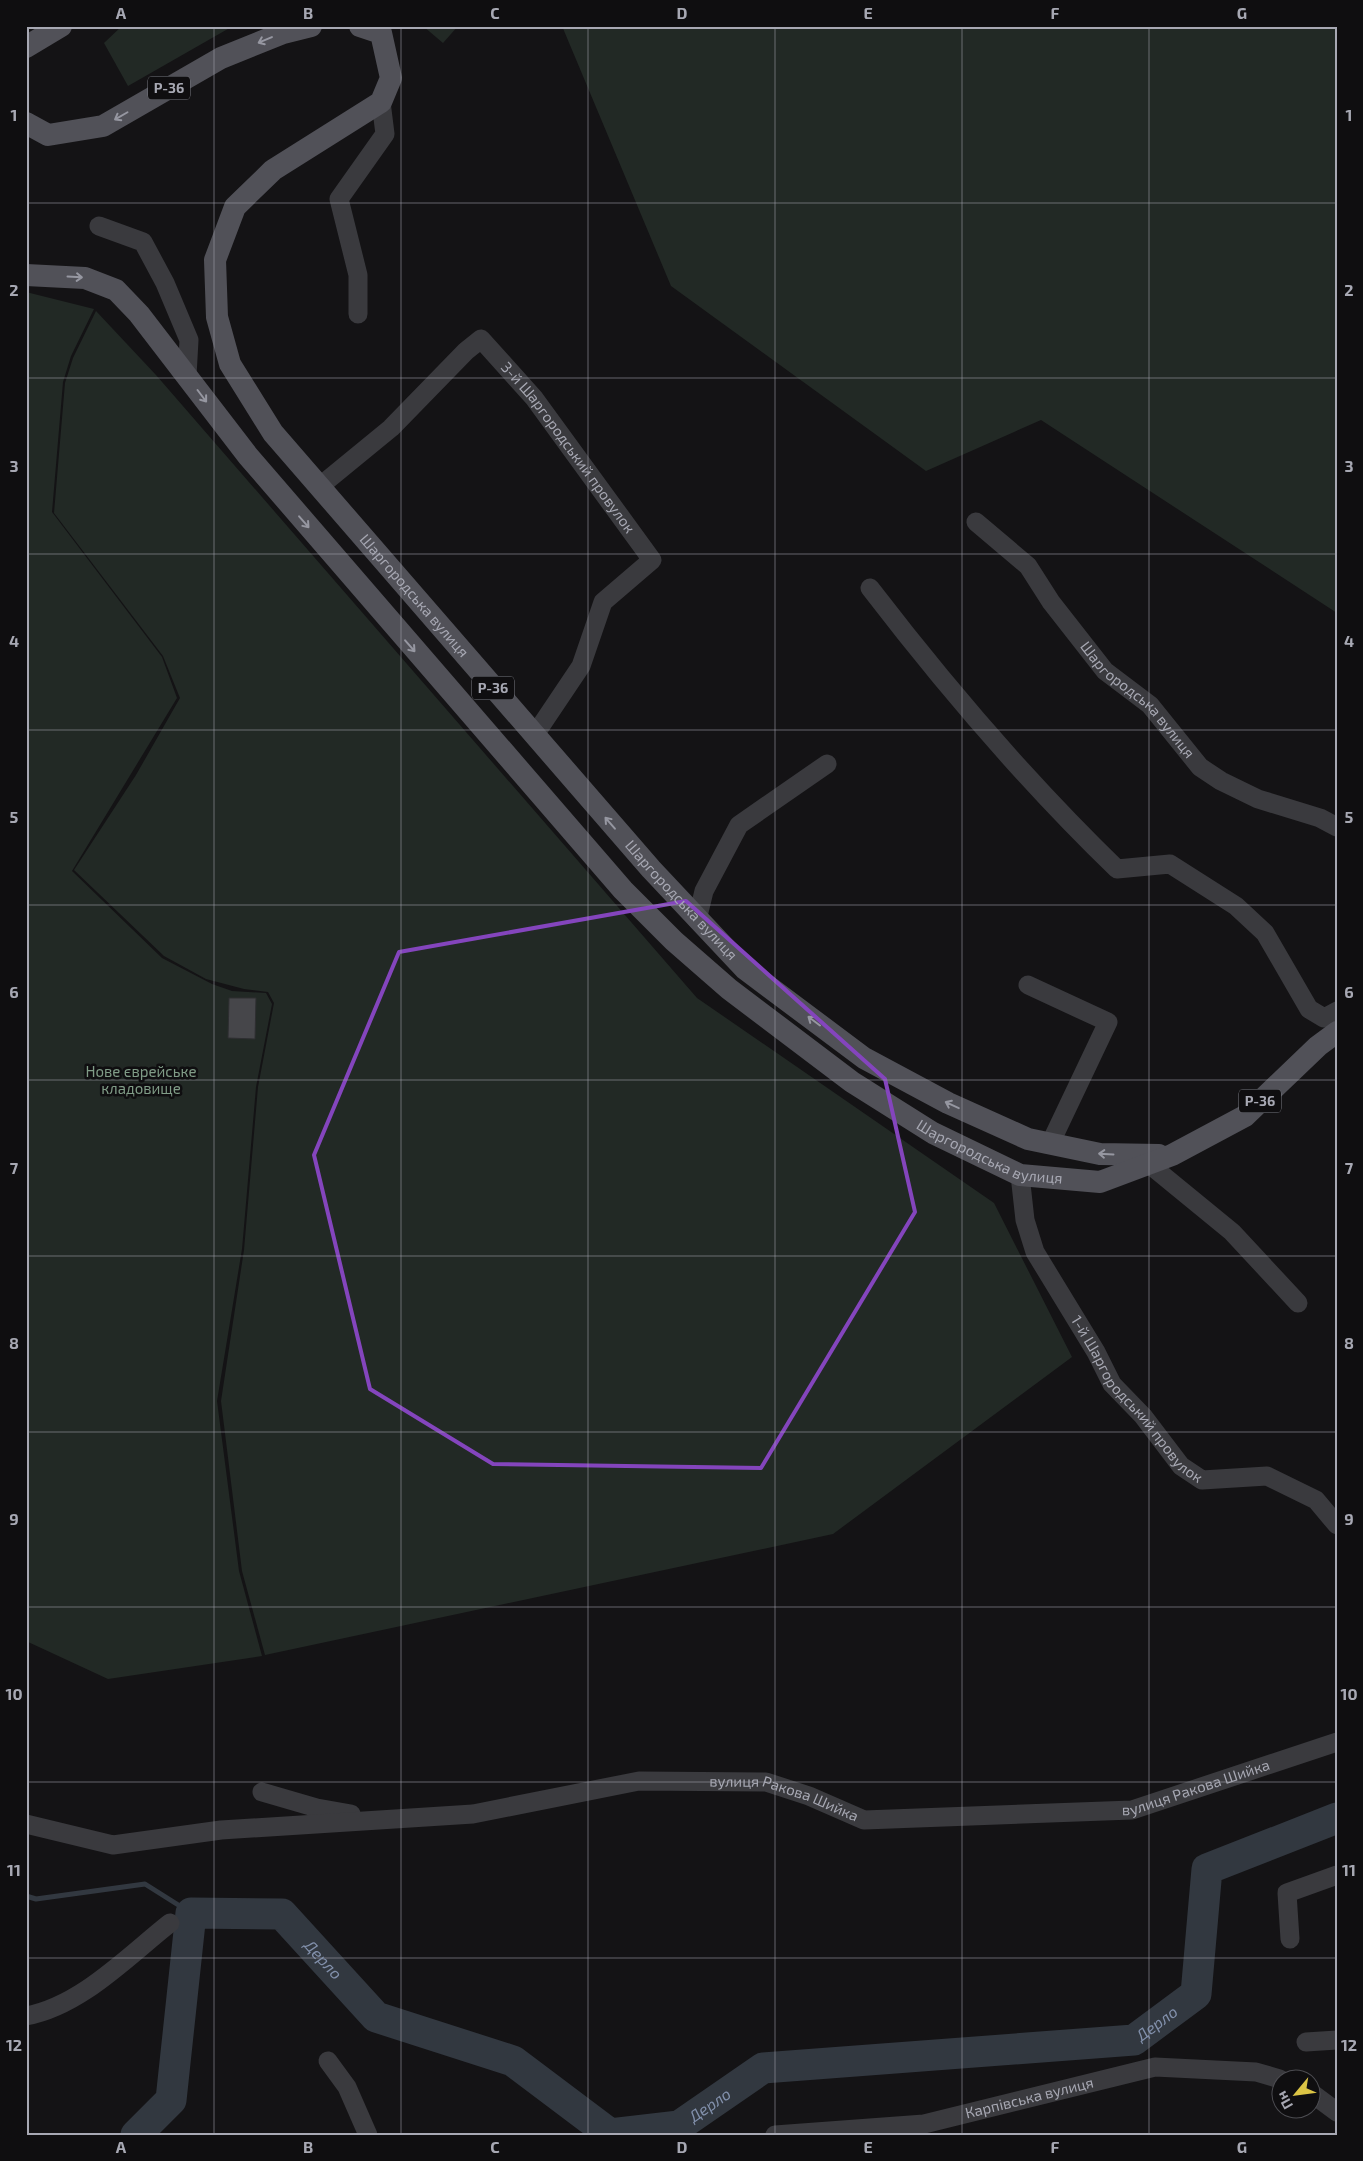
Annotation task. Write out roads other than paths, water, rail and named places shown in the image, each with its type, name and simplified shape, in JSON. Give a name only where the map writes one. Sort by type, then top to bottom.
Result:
[{"type":"main road","points":[[26,47],[61,26]]},
{"type":"main road","name":"Р-36","points":[[26,123],[48,135],[102,126],[221,58],[283,33],[311,26]]},
{"type":"main road","points":[[360,26],[381,34],[391,78],[381,102]]},
{"type":"main road","name":"Шаргородська вулиця","points":[[381,102],[273,170],[235,207],[215,260],[217,317],[230,364],[274,433],[534,736],[697,920],[745,969],[864,1058],[948,1103],[1028,1139],[1100,1154],[1172,1155]]},
{"type":"main road","name":"Шаргородська вулиця","points":[[26,275],[85,278],[116,290],[139,314],[248,456],[483,731],[623,890],[674,941],[728,989],[852,1082],[933,1133],[1020,1175],[1100,1182],[1172,1155],[1245,1116],[1318,1046],[1337,1032]]},
{"type":"street","points":[[358,314],[358,275],[339,199],[385,134],[381,102]]},
{"type":"street","points":[[99,226],[143,242],[165,283],[189,340],[187,376]]},
{"type":"street","name":"3-й Шаргородський провулок","points":[[319,487],[390,428],[466,351],[481,339],[534,398],[652,560],[603,602],[581,666],[534,736]]},
{"type":"street","name":"Шаргородська вулиця","points":[[976,522],[1028,566],[1051,602],[1105,670],[1150,705],[1200,767],[1221,781],[1258,799],[1320,818],[1337,826]]},
{"type":"street","points":[[870,588],[927,663],[1017,766],[1117,868],[1170,864],[1236,906],[1265,933],[1309,1009],[1324,1018],[1337,1011]]},
{"type":"street","points":[[697,920],[704,891],[739,825],[827,764]]},
{"type":"street","name":"Шаргородська вулиця","points":[[1028,985],[1108,1022],[1050,1144]]},
{"type":"street","points":[[1149,1164],[1232,1232],[1298,1303]]},
{"type":"street","name":"1-й Шаргородський провулок","points":[[1020,1175],[1025,1220],[1035,1252],[1092,1344],[1112,1384],[1143,1416],[1181,1466],[1202,1480],[1267,1476],[1316,1500],[1337,1525]]},
{"type":"street","name":"вулиця Ракова Шийка","points":[[26,1824],[112,1845],[221,1830],[473,1814],[639,1781],[766,1782],[809,1796],[864,1820],[1132,1810],[1337,1742]]},
{"type":"street","points":[[262,1792],[317,1808],[381,1820]]},
{"type":"street","points":[[1290,1939],[1287,1893],[1337,1875]]},
{"type":"street","points":[[26,2016],[66,2002],[96,1982],[170,1923]]},
{"type":"street","points":[[1306,2042],[1337,2040]]},
{"type":"street","points":[[328,2061],[347,2088],[368,2135]]},
{"type":"street","name":"Карпівська вулиця","points":[[775,2135],[924,2124],[1155,2067],[1256,2072],[1270,2077]]},
{"type":"street","points":[[1320,2099],[1337,2112]]},
{"type":"street","points":[[939,2135],[968,2113]]},
{"type":"waterway","name":"Дерло","points":[[136,2135],[171,2100],[191,1913],[282,1914],[376,2017],[513,2061],[610,2134],[679,2126],[763,2068],[1134,2040],[1196,1994],[1207,1869],[1337,1818]]},
{"type":"waterway","points":[[26,1896],[36,1899],[145,1884],[191,1913]]},
{"type":"park label","name":"Нове єврейське кладовище","points":[[141,1080]]}]
